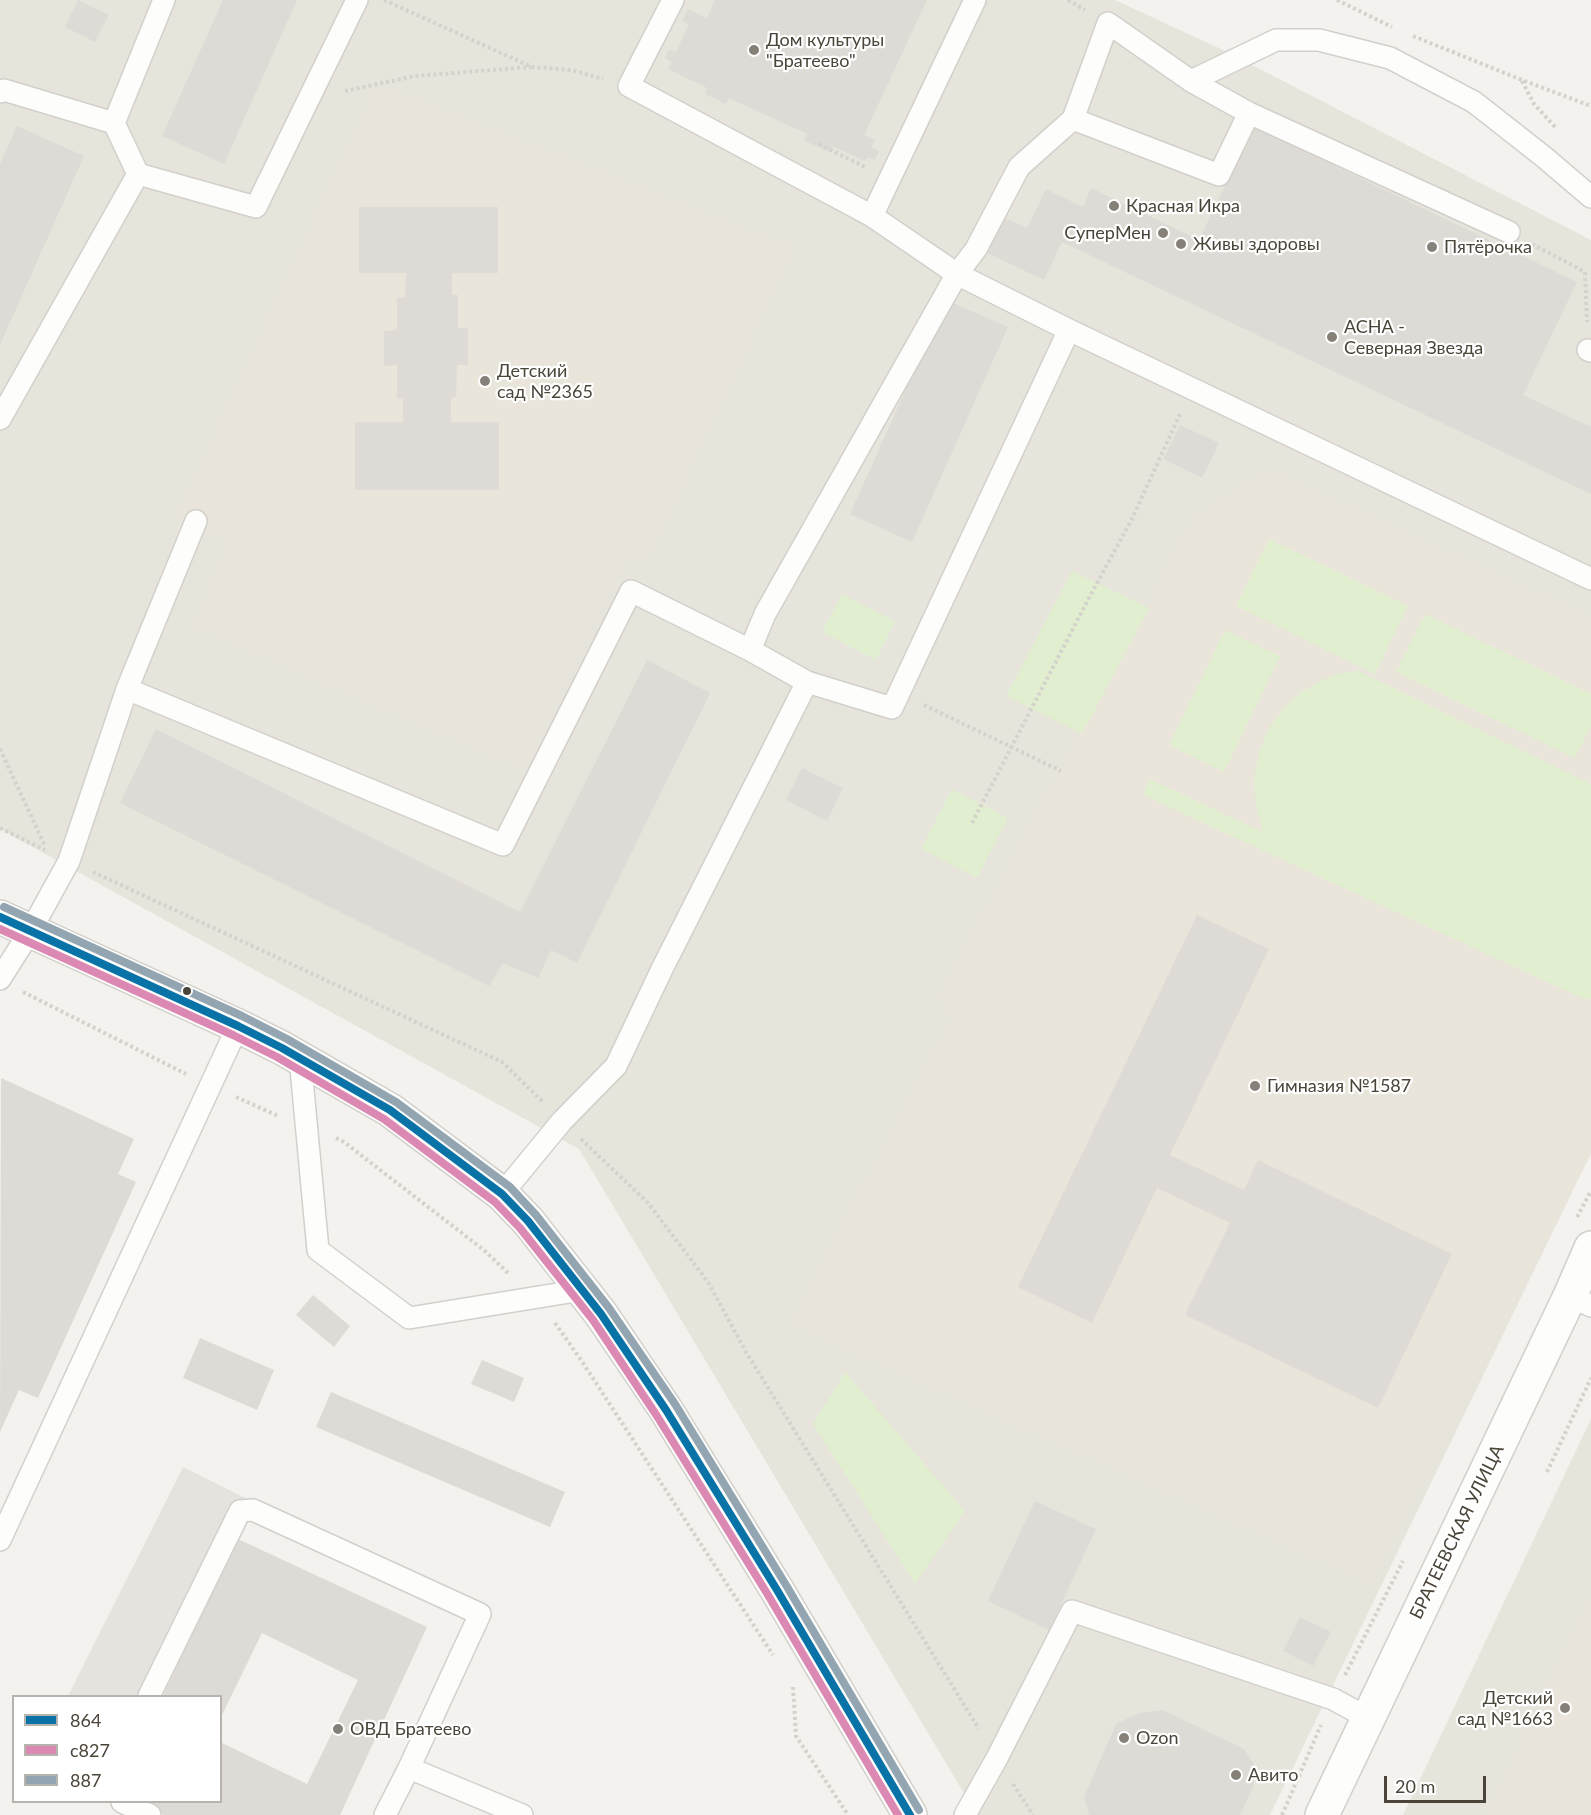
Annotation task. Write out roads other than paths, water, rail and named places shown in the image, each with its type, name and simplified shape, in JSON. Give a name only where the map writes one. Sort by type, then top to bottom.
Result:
[{"type":"street","points":[[0,918],[31,930],[238,1026],[300,1058],[390,1110],[502,1194],[528,1221],[601,1314],[666,1410],[777,1590],[910,1815]]},
{"type":"street","name":"БРАТЕЕВСКАЯ УЛИЦА","points":[[1322,1815],[1368,1718],[1581,1301],[1591,1248]]},
{"type":"lane","points":[[164,0],[114,123],[138,174],[256,207],[357,0]]},
{"type":"lane","points":[[673,0],[629,86],[872,216],[957,274],[1069,330],[1591,579]]},
{"type":"lane","points":[[872,216],[975,0]]},
{"type":"lane","points":[[750,650],[765,614],[957,274],[976,249],[1019,167],[1073,119],[1108,23],[1191,81],[1249,113],[1509,231]]},
{"type":"lane","points":[[1191,81],[1276,40],[1319,40],[1390,58],[1474,102],[1591,197]]},
{"type":"lane","points":[[0,92],[4,90],[114,123]]},
{"type":"lane","points":[[1073,119],[1219,176],[1249,113]]},
{"type":"lane","points":[[0,419],[138,174]]},
{"type":"lane","points":[[127,689],[503,845],[631,591],[750,650],[807,682],[892,708],[1069,330]]},
{"type":"lane","points":[[0,979],[31,930],[69,861],[127,689],[196,521]]},
{"type":"lane","points":[[502,1194],[562,1121],[616,1066],[662,969],[807,682]]},
{"type":"lane","points":[[0,1540],[238,1026]]},
{"type":"lane","points":[[300,1058],[318,1250],[409,1318],[582,1290]]},
{"type":"lane","points":[[150,1695],[240,1511],[253,1510],[480,1614],[385,1815]]},
{"type":"lane","points":[[965,1815],[997,1758],[1072,1611],[1333,1699],[1368,1718]]},
{"type":"lane","points":[[409,1768],[522,1815]]},
{"type":"lane","points":[[124,1803],[150,1815]]},
{"type":"place","name":"Дом культуры \"Братеево\"","points":[[754,50]]},
{"type":"place","name":"Красная Икра","points":[[1114,206]]},
{"type":"place","name":"СуперМен","points":[[1163,233]]},
{"type":"place","name":"Живы здоровы","points":[[1181,244]]},
{"type":"place","name":"Пятёрочка","points":[[1432,247]]},
{"type":"place","name":"АСНА - Северная Звезда","points":[[1332,337]]},
{"type":"place","name":"Детский сад №2365","points":[[485,381]]},
{"type":"place","name":"Гимназия №1587","points":[[1255,1086]]},
{"type":"place","name":"Детский сад №1663","points":[[1565,1708]]},
{"type":"place","name":"ОВД Братеево","points":[[338,1729]]},
{"type":"place","name":"Ozon","points":[[1124,1738]]},
{"type":"place","name":"Авито","points":[[1236,1775]]}]
